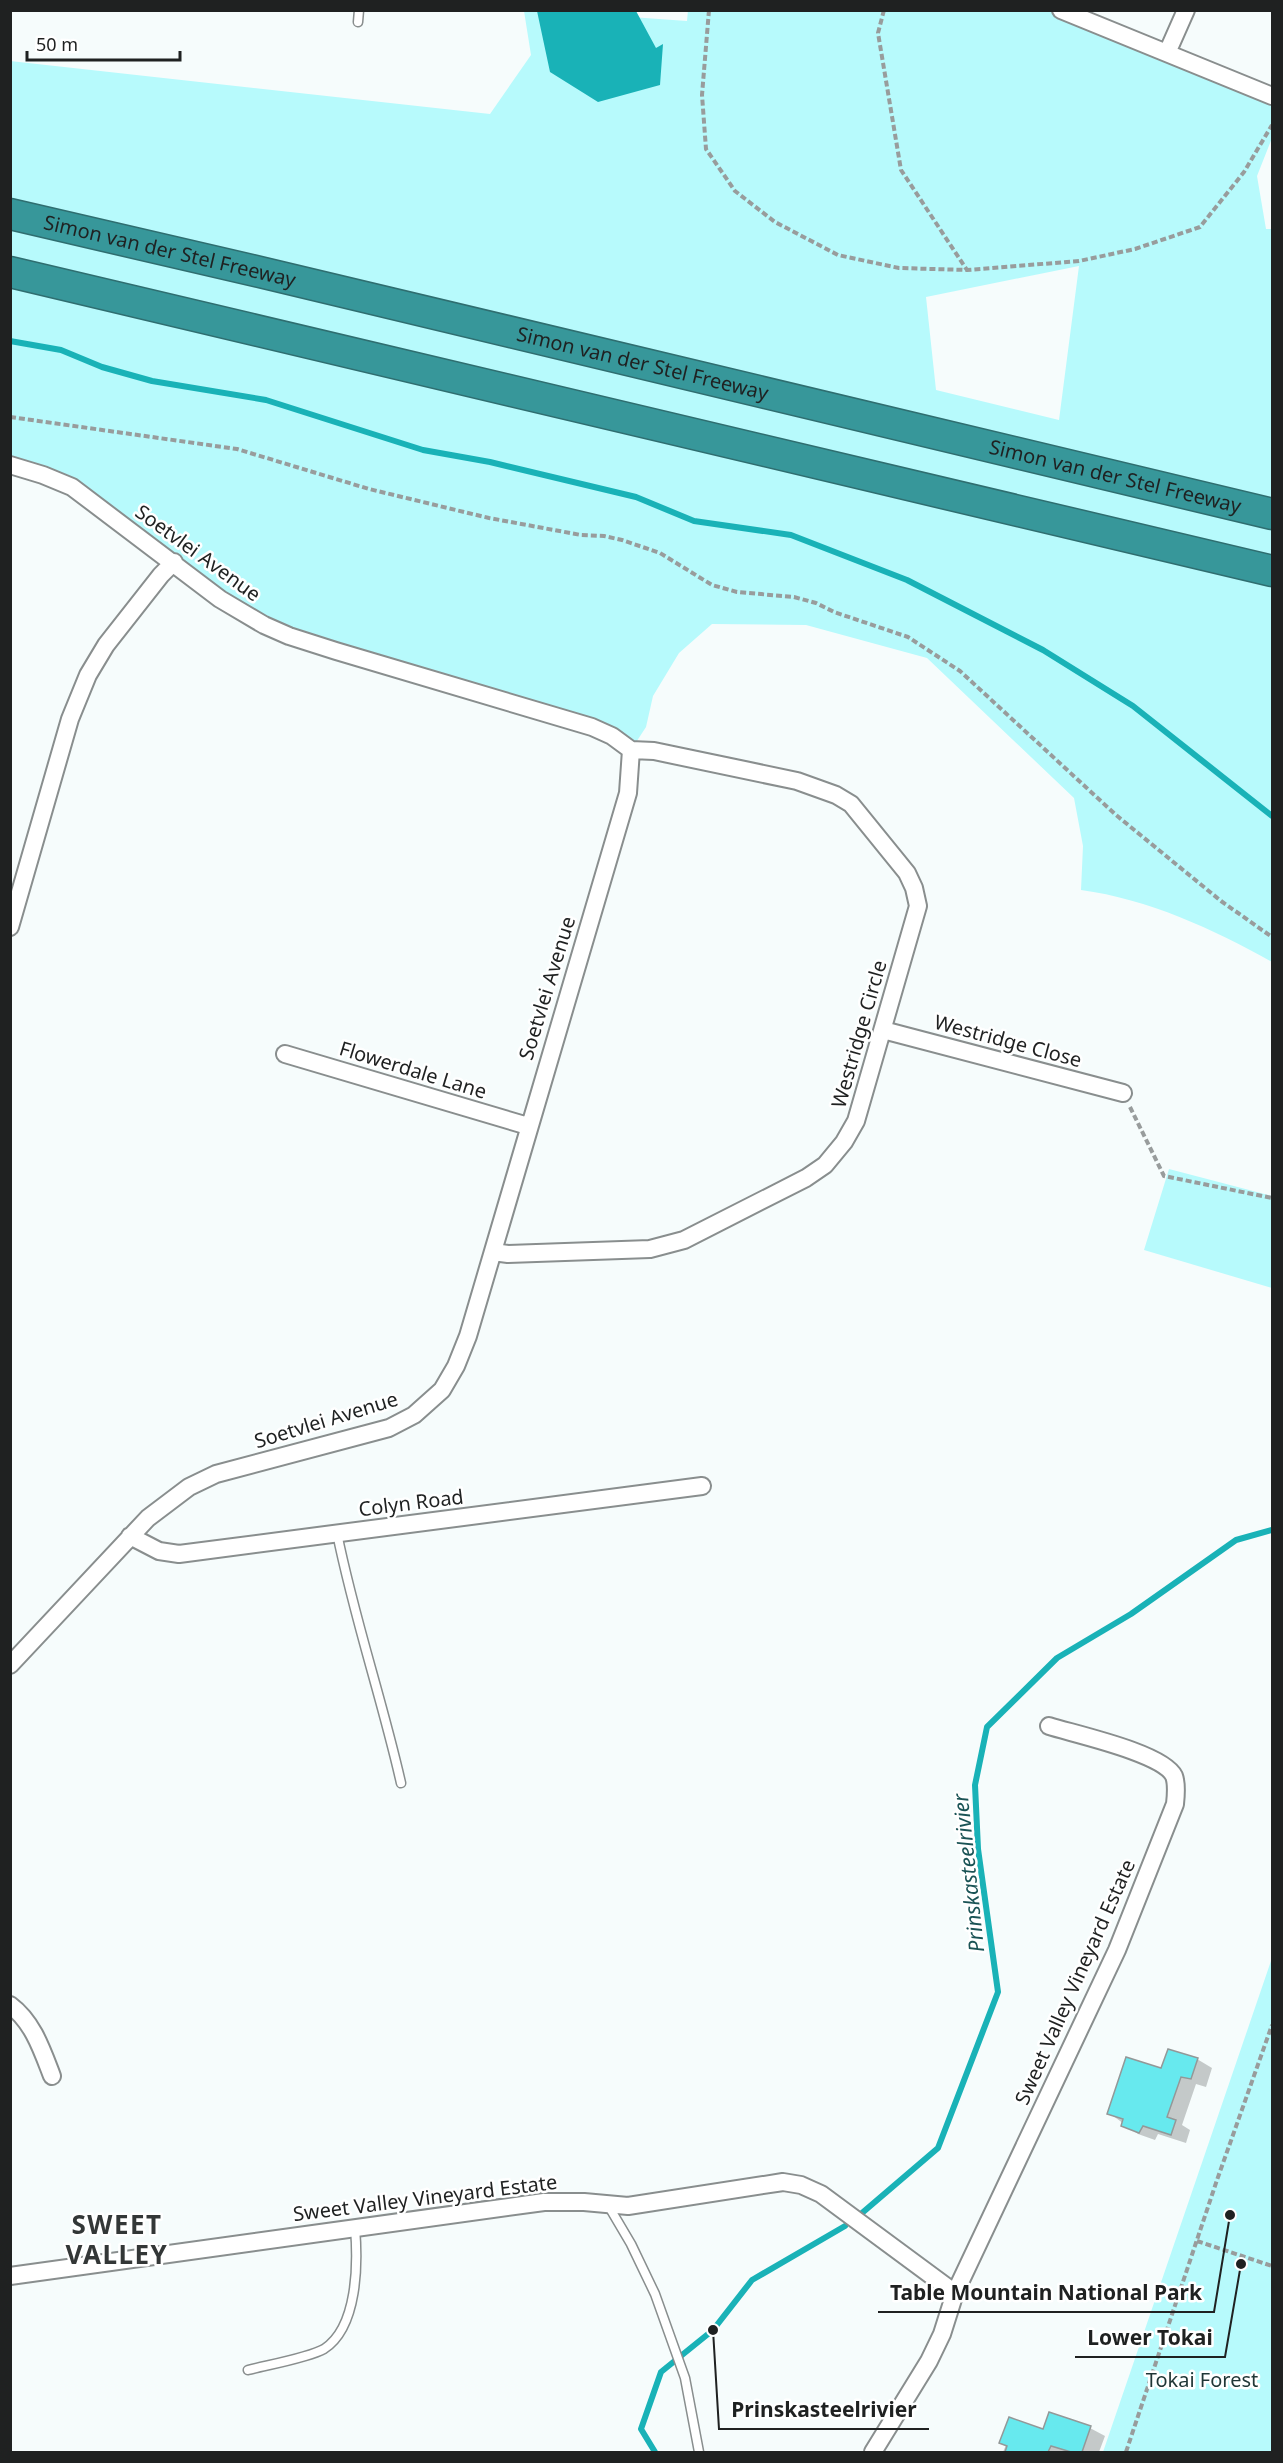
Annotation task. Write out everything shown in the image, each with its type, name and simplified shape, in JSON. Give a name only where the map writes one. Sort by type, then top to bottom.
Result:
[{"type":"highway","name":"Simon van der Stel Freeway","points":[[10,214],[1272,514]]},
{"type":"highway","points":[[10,272],[1272,571]]},
{"type":"street","points":[[1061,10],[1272,96]]},
{"type":"street","points":[[1167,53],[1186,10]]},
{"type":"street","name":"Soetvlei Avenue","points":[[10,465],[43,475],[72,488],[240,612],[289,636],[592,728],[612,736],[631,750],[628,793],[528,1126],[493,1252],[468,1336],[456,1366],[442,1390],[414,1415],[389,1428],[216,1474],[189,1487],[169,1500],[130,1536],[10,1665]]},
{"type":"street","points":[[10,927],[18,876],[70,719],[88,675],[106,645],[161,575],[174,562]]},
{"type":"street","name":"Westridge Circle","points":[[493,1252],[508,1254],[650,1249],[665,1246],[684,1240],[806,1178],[825,1165],[844,1142],[856,1121],[918,906],[915,888],[907,873],[851,804],[820,788],[797,781],[654,751],[631,750]]},
{"type":"street","name":"Westridge Close","points":[[883,1030],[1124,1093]]},
{"type":"street","name":"Flowerdale Lane","points":[[285,1054],[528,1126]]},
{"type":"street","name":"Colyn Road","points":[[130,1536],[159,1551],[179,1554],[702,1486]]},
{"type":"street","name":"Sweet Valley Vineyard Estate","points":[[873,2452],[929,2361],[942,2334],[955,2293],[1117,1950],[1175,1804],[1176,1788],[1173,1776],[1168,1768],[1158,1761],[1140,1753],[1049,1726]]},
{"type":"street","points":[[10,2005],[23,2014],[52,2076]]},
{"type":"street","name":"Sweet Valley Vineyard Estate","points":[[10,2276],[544,2202],[584,2202],[628,2206],[783,2182],[801,2185],[821,2194],[955,2293]]},
{"type":"lane","points":[[358,22],[359,10]]},
{"type":"lane","points":[[337,1533],[364,1648],[388,1723],[401,1783]]},
{"type":"lane","points":[[608,2205],[631,2244],[655,2294],[685,2378],[699,2452]]},
{"type":"lane","points":[[248,2370],[318,2351],[336,2338],[349,2308],[356,2278],[355,2228]]},
{"type":"path","points":[[709,10],[702,95],[706,149],[735,191],[775,222],[838,255],[899,268],[967,270],[1079,261],[1135,249],[1200,227],[1244,172],[1272,125]]},
{"type":"path","points":[[884,10],[878,33],[901,170],[967,270]]},
{"type":"path","points":[[10,417],[237,449],[369,489],[489,518],[622,540],[660,553],[712,585],[737,592],[794,597],[908,637],[960,671],[1116,815],[1221,901],[1272,937]]},
{"type":"path","points":[[1124,1093],[1164,1176],[1272,1198]]},
{"type":"path","points":[[1125,2452],[1272,2025]]},
{"type":"path","points":[[1197,2241],[1272,2266]]},
{"type":"green space","points":[[688,10],[1061,10],[1272,96],[1272,138],[1257,176],[1266,229],[1272,229],[1272,962],[1180,917],[1131,900],[1081,890],[1083,846],[1074,798],[927,658],[806,625],[712,624],[679,653],[653,696],[646,727],[631,750],[612,736],[264,625],[72,487],[11,465],[10,61],[490,114],[531,55],[524,11],[629,11],[631,17],[687,21]],"holes":[[[1079,266],[1059,420],[936,390],[926,297]]]},
{"type":"green space","points":[[1169,1169],[1272,1196],[1272,1288],[1144,1250]]},
{"type":"green space","name":"Tokai Forest","points":[[1272,1958],[1272,2452],[1103,2452]]},
{"type":"water","points":[[537,11],[636,11],[656,48],[663,44],[660,85],[598,102],[550,72]]},
{"type":"building","points":[[1168,2049],[1198,2058],[1191,2079],[1181,2077],[1167,2117],[1176,2120],[1171,2135],[1143,2126],[1139,2133],[1121,2126],[1123,2119],[1107,2114],[1126,2057],[1161,2068]]},
{"type":"building","points":[[1049,2412],[1091,2426],[1082,2452],[1071,2452],[1051,2446],[1048,2452],[1005,2452],[1007,2446],[999,2443],[1009,2417],[1043,2429]]},
{"type":"waterway","points":[[10,341],[61,350],[102,367],[152,381],[266,400],[423,450],[490,462],[636,497],[694,521],[791,535],[907,580],[1043,650],[1133,706],[1272,816]]},
{"type":"waterway","name":"Prinskasteelrivier","points":[[862,2213],[938,2148],[998,1992],[978,1849],[975,1785],[987,1727],[1057,1658],[1131,1614],[1236,1540],[1272,1530]]},
{"type":"waterway","name":"Prinskasteelrivier","points":[[655,2452],[641,2429],[661,2372],[713,2330],[752,2280],[845,2226]]},
{"type":"place","name":"Table Mountain National Park","points":[[1230,2215]]},
{"type":"place","name":"Lower Tokai","points":[[1241,2264]]},
{"type":"place","name":"Prinskasteelrivier","points":[[713,2330]]},
{"type":"district","name":"SWEET VALLEY","points":[[117,2240]]}]
